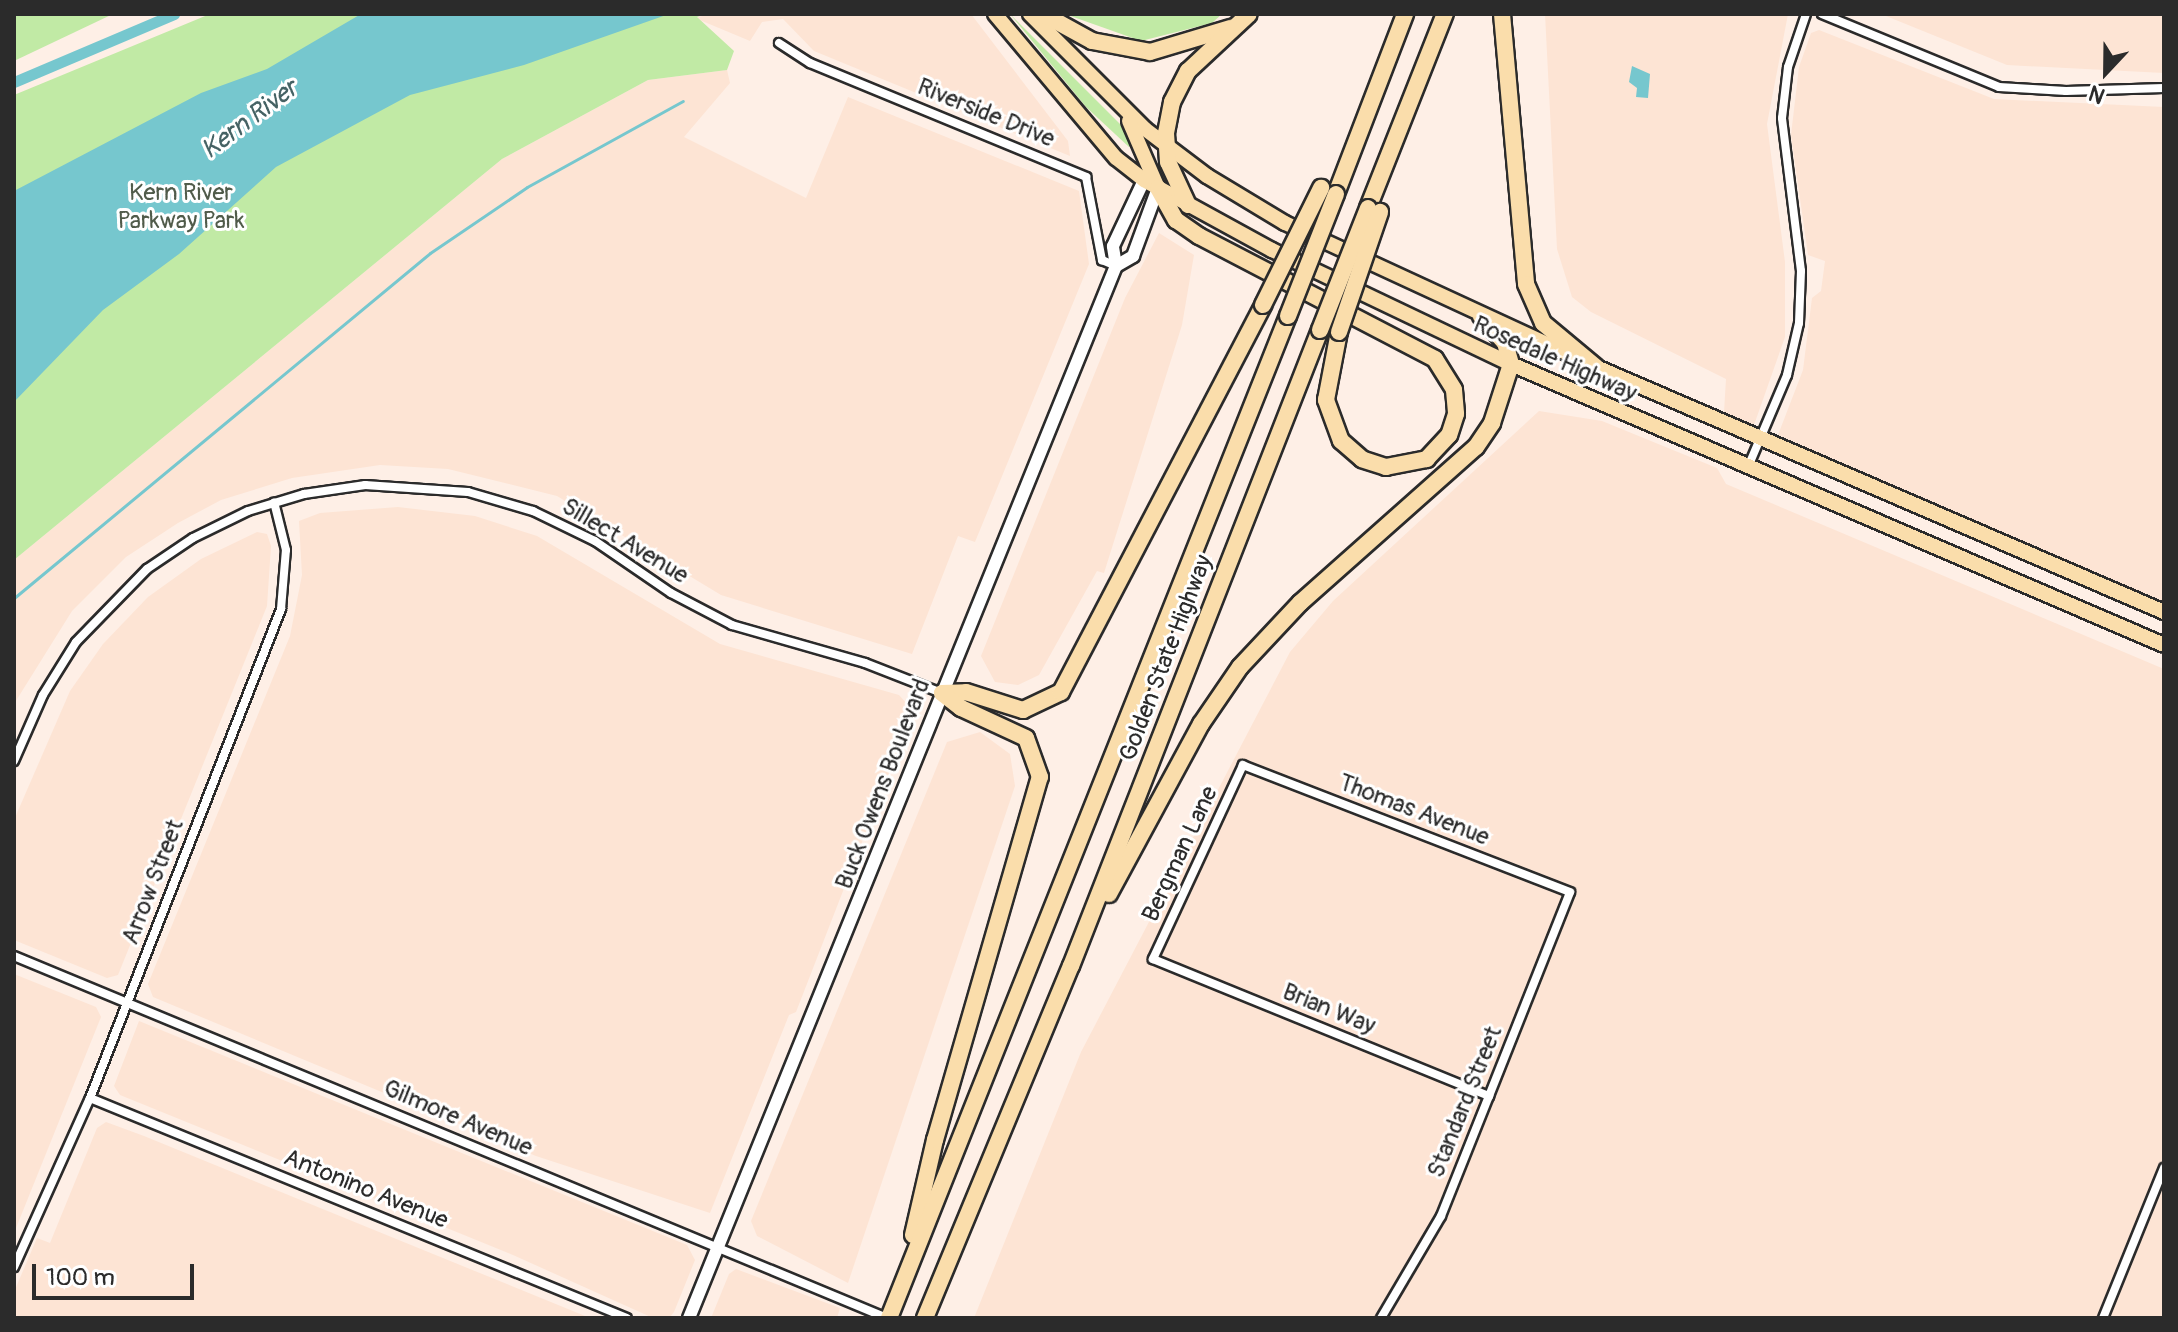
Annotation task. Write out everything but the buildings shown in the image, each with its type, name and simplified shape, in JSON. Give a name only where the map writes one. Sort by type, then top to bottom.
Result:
[{"type":"highway","points":[[1043,14],[1092,41],[1150,52],[1231,28]]},
{"type":"highway","points":[[1249,14],[1231,28],[1179,85],[1157,180],[1176,220],[1199,236],[1435,359],[1454,390],[1456,414],[1449,435],[1427,459],[1386,467],[1362,459],[1341,441],[1326,400],[1339,332],[1374,210],[1445,14]]},
{"type":"highway","name":"Golden State Highway","points":[[888,1318],[1288,316],[1328,191],[1346,165],[1405,14]]},
{"type":"highway","points":[[1502,14],[1526,284],[1543,323],[1596,367]]},
{"type":"highway","points":[[1157,180],[1188,205]]},
{"type":"highway","points":[[942,693],[966,692],[1023,710],[1048,702],[1070,682],[1263,305],[1328,191]]},
{"type":"highway","name":"Golden State Highway","points":[[925,1318],[1071,966],[1320,330],[1374,210]]},
{"type":"highway","points":[[1071,966],[1175,771],[1240,667],[1300,603],[1476,447],[1492,423],[1511,364],[1505,343],[1481,316]]},
{"type":"highway","points":[[901,1288],[935,1140],[1040,784],[1038,759],[1026,738],[961,708],[942,693]]},
{"type":"main road","points":[[995,14],[1093,136],[1157,180],[1207,176]]},
{"type":"main road","name":"Rosedale Highway","points":[[1030,14],[1120,107],[1166,146],[1207,176],[1327,245],[1760,439],[2164,612]]},
{"type":"main road","points":[[1120,107],[1157,180]]},
{"type":"main road","name":"Buck Owens Boulevard","points":[[1116,266],[1133,256],[1157,180]]},
{"type":"main road","name":"Buck Owens Boulevard","points":[[689,1318],[1116,266],[1113,246],[1157,180]]},
{"type":"main road","name":"Rosedale Highway","points":[[1188,205],[1333,281],[1511,364],[1747,469],[2164,645]]},
{"type":"street","points":[[1747,469],[1787,375],[1799,323],[1801,271],[1782,118],[1788,67],[1806,14]]},
{"type":"street","points":[[1822,14],[1999,87],[2164,88]]},
{"type":"street","name":"Riverside Drive","points":[[779,43],[810,63],[1086,177],[1102,260],[1116,266]]},
{"type":"street","name":"Sillect Avenue","points":[[14,761],[62,664],[121,591],[193,538],[274,502],[337,488],[399,484],[501,500],[578,532],[732,625],[865,663],[942,693]]},
{"type":"street","name":"Arrow Street","points":[[14,1267],[90,1098],[129,1002],[281,609],[286,550],[274,502]]},
{"type":"street","name":"Thomas Avenue","points":[[1243,765],[1570,892]]},
{"type":"street","name":"Bergman Lane","points":[[1153,959],[1243,765]]},
{"type":"street","name":"Standard Street","points":[[1381,1318],[1426,1247],[1570,892]]},
{"type":"street","name":"Gilmore Avenue","points":[[14,956],[888,1318]]},
{"type":"street","name":"Brian Way","points":[[1153,959],[1489,1096]]},
{"type":"street","name":"Antonino Avenue","points":[[90,1098],[627,1318]]},
{"type":"street","points":[[2103,1318],[2164,1168]]},
{"type":"shaded area","points":[[710,14],[971,14],[1068,141],[1070,156],[814,51],[783,19],[762,22],[750,41],[695,18]]},
{"type":"shaded area","points":[[1545,14],[1788,14],[1767,124],[1785,262],[1785,337],[1754,425],[1724,412],[1726,379],[1591,312],[1572,297],[1557,249]]},
{"type":"shaded area","points":[[1881,14],[2164,14],[2164,73],[2007,65]]},
{"type":"shaded area","points":[[1819,30],[1994,99],[2164,107],[2164,602],[1778,435],[1803,370],[1812,298],[1821,291],[1825,261],[1808,255],[1791,135],[1799,67],[1811,33]]},
{"type":"shaded area","points":[[727,70],[730,83],[684,137],[806,198],[848,97],[1079,191],[1089,264],[975,542],[958,536],[912,654],[721,595],[557,496],[448,469],[380,465],[292,478],[221,500],[178,523],[126,557],[72,611],[14,704],[14,560],[502,159],[648,80]]},
{"type":"shaded area","points":[[1159,233],[1194,255],[1182,325],[1104,573],[1097,571],[1039,675],[1018,685],[995,682],[981,656],[1125,298]]},
{"type":"shaded area","points":[[1539,411],[1602,421],[1717,468],[1726,484],[2164,669],[2164,1318],[974,1318],[1081,1052],[1290,652],[1333,601]]},
{"type":"shaded area","points":[[398,507],[475,516],[537,536],[720,644],[899,695],[908,705],[911,716],[796,1012],[789,1015],[710,1213],[536,1156],[153,997],[148,984],[290,636],[302,575],[299,521],[320,513]]},
{"type":"shaded area","points":[[257,532],[267,534],[271,546],[267,606],[118,975],[107,978],[14,940],[14,820],[70,691],[103,644],[148,597],[201,559]]},
{"type":"shaded area","points":[[980,732],[1010,754],[1015,786],[848,1283],[757,1236],[751,1221],[947,742]]},
{"type":"shaded area","points":[[14,974],[96,1007],[101,1017],[14,1233]]},
{"type":"shaded area","points":[[139,1021],[687,1245],[695,1260],[674,1312],[669,1318],[653,1318],[513,1255],[120,1095],[114,1086]]},
{"type":"shaded area","points":[[106,1122],[590,1318],[14,1318],[14,1292],[37,1238],[50,1243],[97,1128]]},
{"type":"shaded area","points":[[736,1269],[840,1308],[837,1318],[711,1318],[729,1274]]},
{"type":"green space","points":[[14,14],[113,14],[14,61]]},
{"type":"green space","name":"Kern River Parkway Park","points":[[210,14],[706,14],[697,17],[734,51],[727,70],[648,80],[502,159],[14,560],[14,95]]},
{"type":"green space","points":[[1010,14],[1124,128],[1133,144],[1129,147],[1086,107]]},
{"type":"green space","points":[[1065,14],[1222,14],[1212,23],[1141,41]]},
{"type":"water","name":"Kern River","points":[[361,14],[669,14],[524,65],[410,95],[276,167],[179,254],[103,310],[14,402],[14,191],[201,93],[267,69]]},
{"type":"water","points":[[1632,66],[1650,74],[1648,98],[1636,97],[1637,88],[1629,82]]},
{"type":"waterway","points":[[14,82],[174,14]]},
{"type":"waterway","points":[[14,598],[430,253],[527,187],[683,101]]}]
